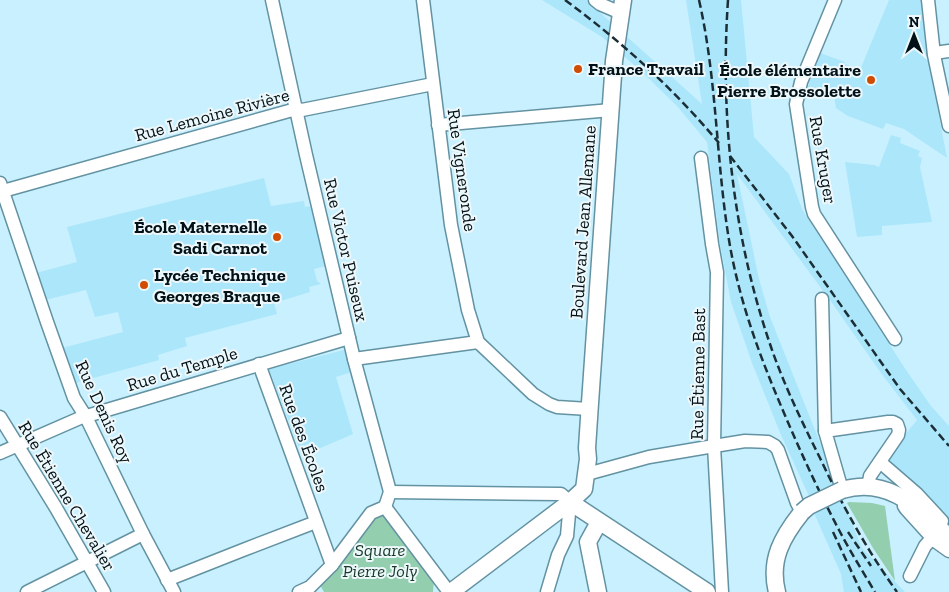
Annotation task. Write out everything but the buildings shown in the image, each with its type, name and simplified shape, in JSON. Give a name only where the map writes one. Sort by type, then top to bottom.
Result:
[{"type":"main road","name":"Boulevard Jean Allemane","points":[[570,502],[584,489],[587,474],[589,409],[614,61],[622,6]]},
{"type":"main road","name":"Boulevard Jean Allemane","points":[[570,502],[574,480],[587,448]]},
{"type":"main road","points":[[777,592],[774,565],[778,551],[791,525],[809,506],[842,490],[868,487],[904,498],[949,537]]},
{"type":"main road","points":[[891,493],[906,502],[949,542]]},
{"type":"main road","points":[[450,592],[570,502],[706,592]]},
{"type":"main road","points":[[598,592],[588,542],[599,522]]},
{"type":"street","name":"Rue Victor Puiseux","points":[[272,0],[354,359],[390,492]]},
{"type":"street","name":"Rue Vigneronde","points":[[423,0],[451,225],[468,310],[478,342]]},
{"type":"street","points":[[595,0],[600,4],[622,6]]},
{"type":"street","name":"Rue Kruger","points":[[835,0],[801,82],[796,104],[812,207],[814,214],[895,339]]},
{"type":"street","points":[[928,0],[934,53],[949,126]]},
{"type":"street","points":[[934,53],[949,51]]},
{"type":"street","name":"Rue Lemoine Rivière","points":[[2,187],[296,108],[302,110],[433,84]]},
{"type":"street","points":[[438,125],[611,110]]},
{"type":"street","name":"Rue Étienne Bast","points":[[701,158],[717,272],[714,446],[722,592]]},
{"type":"street","name":"Rue Denis Roy","points":[[2,187],[74,398],[86,417],[143,534],[174,592]]},
{"type":"street","points":[[0,225],[12,220]]},
{"type":"street","points":[[822,299],[825,432],[842,490]]},
{"type":"street","name":"Rue du Temple","points":[[0,453],[80,418],[349,338]]},
{"type":"street","points":[[354,359],[478,342],[533,394],[549,404],[557,407],[589,409]]},
{"type":"street","name":"Rue des Écoles","points":[[259,364],[332,565]]},
{"type":"street","name":"Rue Étienne Chevalier","points":[[0,417],[104,592]]},
{"type":"street","points":[[825,432],[888,422],[897,424],[898,435],[870,476],[868,487]]},
{"type":"street","points":[[587,474],[648,457],[744,441],[764,441],[772,443],[778,450],[802,512]]},
{"type":"street","points":[[880,462],[917,494],[949,528]]},
{"type":"street","points":[[386,506],[390,492],[561,494],[570,502],[567,536],[558,555],[547,592]]},
{"type":"street","points":[[906,502],[905,508],[932,538],[949,551]]},
{"type":"street","points":[[299,592],[310,587],[332,565],[370,513],[386,506]]},
{"type":"street","points":[[386,506],[450,592]]},
{"type":"street","points":[[167,580],[316,522]]},
{"type":"street","points":[[27,592],[143,534]]},
{"type":"street","points":[[910,576],[925,546],[932,538]]},
{"type":"shaded area","points":[[542,0],[586,0],[702,104],[686,0],[741,0],[754,137],[789,174],[802,209],[906,370],[931,406],[949,426],[949,531],[886,458],[917,420],[737,174],[759,279],[770,317],[862,548],[905,592],[844,592],[841,574],[781,435],[752,363],[731,302],[720,244],[707,142],[677,106],[602,37]]},
{"type":"shaded area","name":"École élémentaire Pierre Brossolette","points":[[889,0],[921,0],[934,90],[947,158],[904,129],[886,123],[883,129],[848,116],[836,108],[833,90],[803,100],[820,53],[860,70]]},
{"type":"shaded area","points":[[891,135],[901,138],[900,143],[920,151],[918,156],[922,158],[920,167],[932,222],[882,226],[882,235],[857,237],[845,162],[879,167]]},
{"type":"shaded area","name":"Lycée Technique Georges Braque","points":[[264,178],[271,206],[304,201],[305,207],[312,206],[326,266],[314,269],[317,281],[321,284],[309,287],[310,292],[274,303],[277,314],[185,338],[187,346],[158,355],[159,360],[75,383],[62,348],[123,332],[118,312],[95,317],[86,290],[45,300],[36,273],[77,262],[67,227]]},
{"type":"shaded area","points":[[344,350],[352,372],[336,377],[353,434],[302,456],[269,369]]},
{"type":"green space","points":[[847,503],[872,503],[885,506],[895,581],[873,548]]},
{"type":"green space","name":"Square Pierre Joly","points":[[385,515],[434,580],[433,592],[324,592],[320,585],[373,517]]},
{"type":"railway","points":[[565,0],[627,49],[684,103],[719,143]]},
{"type":"railway","points":[[699,0],[713,90],[721,180],[729,240],[744,307],[767,371],[804,458],[839,530],[875,592]]},
{"type":"railway","points":[[728,0],[726,88],[732,176],[747,263],[758,305],[787,389],[837,493],[875,560],[897,592]]},
{"type":"railway","points":[[730,156],[792,236],[900,389],[949,446]]},
{"type":"railway","points":[[833,532],[861,592]]},
{"type":"railway","points":[[848,532],[871,566]]},
{"type":"place","name":"France Travail","points":[[578,69]]},
{"type":"place","name":"École élémentaire Pierre Brossolette","points":[[871,80]]},
{"type":"place","name":"École Maternelle Sadi Carnot","points":[[277,237]]},
{"type":"place","name":"Lycée Technique Georges Braque","points":[[144,285]]}]
